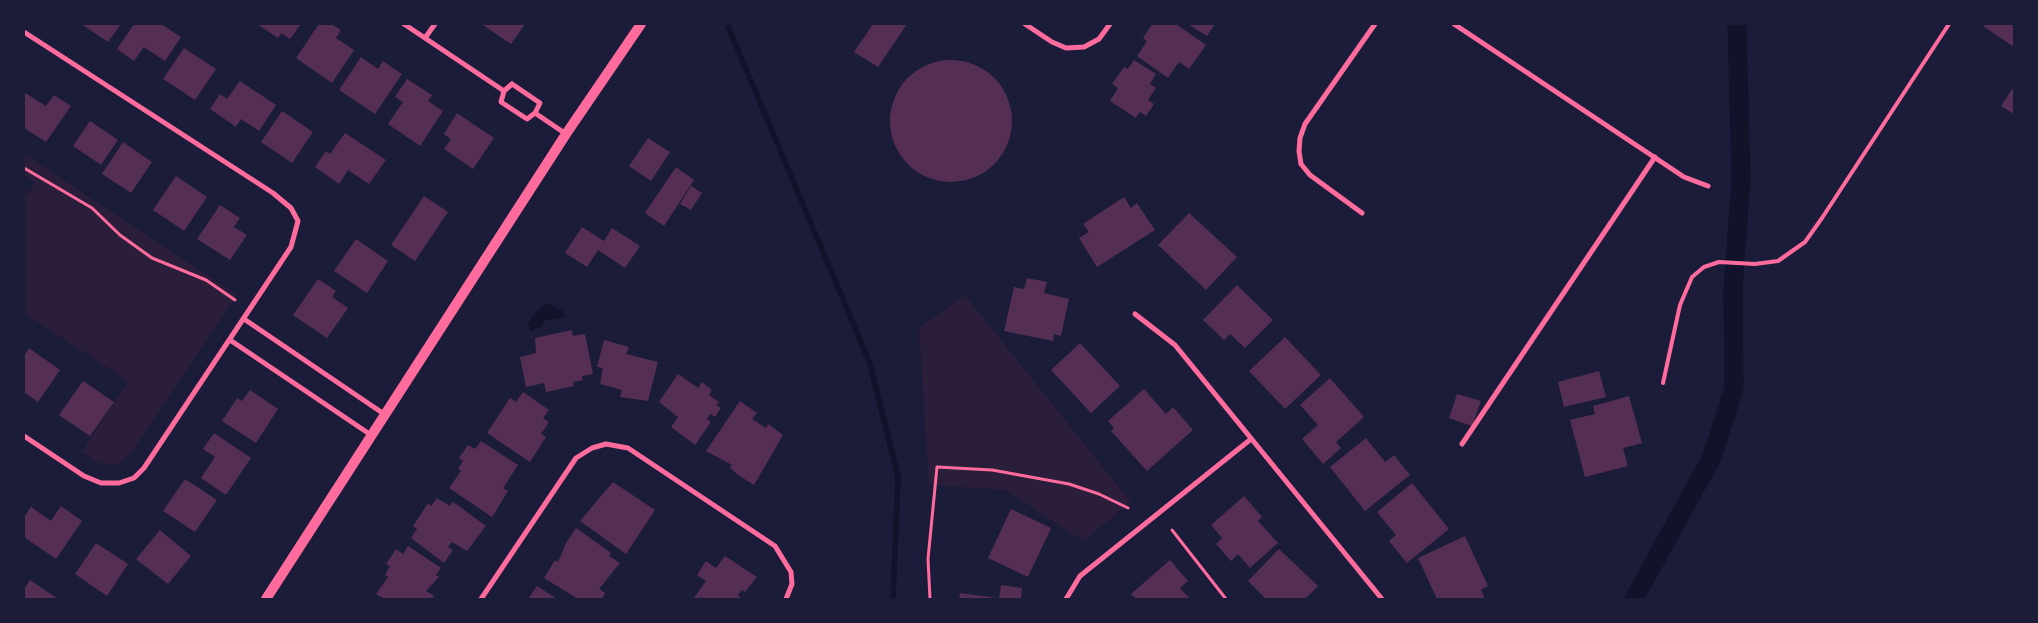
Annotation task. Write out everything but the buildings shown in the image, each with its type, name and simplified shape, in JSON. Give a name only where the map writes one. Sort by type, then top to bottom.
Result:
[{"type":"main road","points":[[266,599],[566,134],[641,24]]},
{"type":"street","points":[[404,24],[504,91]]},
{"type":"street","points":[[425,38],[435,24]]},
{"type":"street","points":[[1025,24],[1052,42],[1066,48],[1084,47],[1098,39],[1110,24]]},
{"type":"street","points":[[1362,213],[1310,175],[1301,164],[1300,138],[1305,124],[1375,24]]},
{"type":"street","points":[[1454,24],[1684,177],[1708,186]]},
{"type":"street","points":[[24,32],[273,193],[292,208],[298,221],[291,247],[144,468],[134,478],[120,483],[101,483],[84,476],[24,436]]},
{"type":"street","points":[[512,84],[533,98],[540,103],[535,113],[527,119],[501,102],[504,91],[512,84]]},
{"type":"street","points":[[535,113],[566,134]]},
{"type":"street","points":[[1462,444],[1655,158]]},
{"type":"street","points":[[1135,314],[1176,345],[1382,599]]},
{"type":"street","points":[[244,319],[384,414]]},
{"type":"street","points":[[230,340],[371,435]]},
{"type":"street","points":[[1066,599],[1080,576],[1251,439]]},
{"type":"street","points":[[481,599],[576,458],[592,448],[606,444],[628,448],[775,546],[791,572],[792,584],[786,599]]},
{"type":"lane","points":[[1663,383],[1686,287],[1692,277],[1704,267],[1719,262],[1755,264],[1778,261],[1804,242],[1822,218],[1949,24]]},
{"type":"path","points":[[24,168],[92,208],[120,235],[152,258],[206,280],[235,300]]},
{"type":"path","points":[[930,599],[928,559],[937,467],[992,470],[1069,484],[1099,494],[1128,508]]},
{"type":"path","points":[[1172,530],[1226,599]]},
{"type":"shaded area","points":[[24,154],[237,295],[131,453],[117,465],[99,463],[82,452],[128,381],[24,313],[24,199],[35,183],[24,175]]},
{"type":"shaded area","points":[[965,295],[1131,502],[1083,541],[1006,490],[929,485],[919,328]]},
{"type":"shaded area","points":[[550,304],[562,310],[565,315],[561,318],[544,321],[542,326],[531,331],[528,324],[535,313],[544,305]]},
{"type":"waterway","points":[[727,24],[869,361],[898,477],[893,599]]},
{"type":"waterway","points":[[1634,599],[1712,457],[1734,388],[1733,289],[1741,179],[1737,24]]}]
